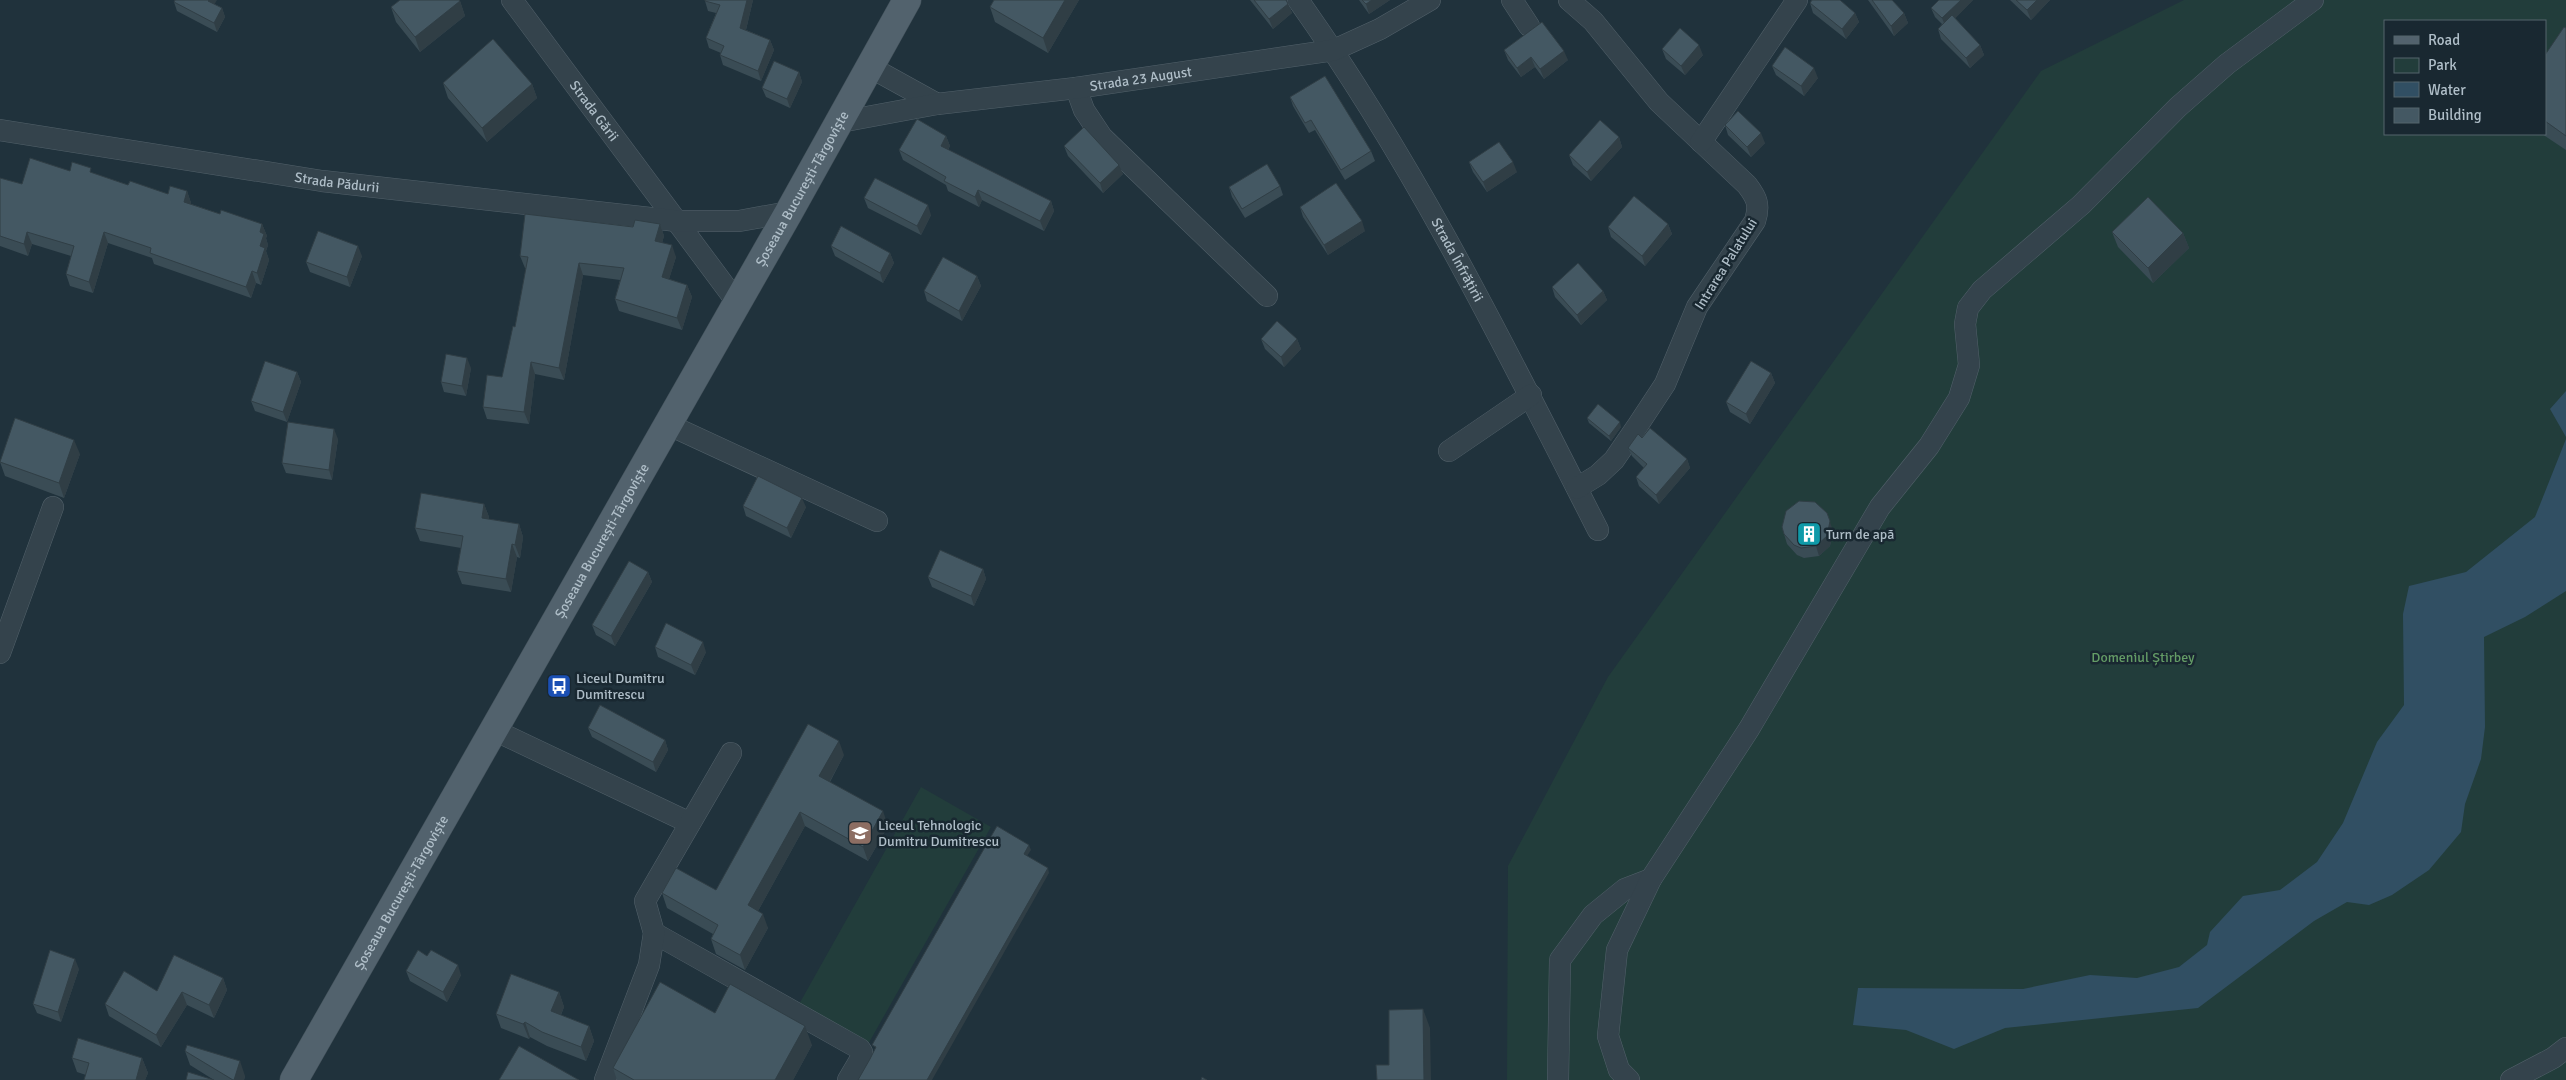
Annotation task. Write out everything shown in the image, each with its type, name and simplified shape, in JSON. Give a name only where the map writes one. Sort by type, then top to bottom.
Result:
[{"type":"main road","name":"Șoseaua București-Târgoviște","points":[[294,1080],[789,212],[907,0]]},
{"type":"street","name":"Strada Gării","points":[[512,0],[736,302]]},
{"type":"street","name":"Strada Înfrățirii","points":[[1298,0],[1334,50],[1459,260],[1531,395],[1598,530]]},
{"type":"street","name":"Strada 23 August","points":[[840,122],[937,104],[1076,88],[1334,50],[1372,33],[1430,0]]},
{"type":"street","points":[[1512,0],[1529,26]]},
{"type":"street","name":"Intrarea Palatului","points":[[1569,0],[1593,22],[1659,102],[1747,185],[1756,197],[1759,209],[1755,221],[1697,307],[1665,384],[1614,460],[1598,475],[1576,488]]},
{"type":"street","points":[[1701,142],[1797,0]]},
{"type":"street","points":[[1629,1080],[1619,1070],[1608,1036],[1618,950],[1651,879],[1749,729],[1880,507],[1929,446],[1959,398],[1969,365],[1965,324],[1968,308],[1982,290],[2082,205],[2178,107],[2226,64],[2313,0]]},
{"type":"street","points":[[870,67],[937,104]]},
{"type":"street","points":[[1076,88],[1084,110],[1102,137],[1267,296]]},
{"type":"street","name":"Strada Pădurii","points":[[0,130],[322,181],[677,221],[739,221],[789,212]]},
{"type":"street","points":[[1449,452],[1531,395]]},
{"type":"street","points":[[667,424],[877,521]]},
{"type":"street","points":[[0,653],[53,507]]},
{"type":"street","points":[[494,730],[690,824]]},
{"type":"street","points":[[604,1080],[649,965],[654,933],[645,901],[731,753]]},
{"type":"street","points":[[1558,1080],[1560,960],[1592,915],[1626,889],[1651,879]]},
{"type":"street","points":[[654,933],[860,1049],[862,1052],[861,1058],[848,1080]]},
{"type":"street","points":[[2511,1080],[2553,1058],[2566,1048]]},
{"type":"green space","name":"Domeniul Știrbey","points":[[2184,0],[2566,0],[2566,1080],[1507,1080],[1508,866],[1608,677],[2041,71]]},
{"type":"green space","points":[[921,787],[991,827],[867,1046],[798,1006]]},
{"type":"water","points":[[2566,391],[2566,437],[2550,409]]},
{"type":"water","points":[[2566,439],[2566,591],[2525,617],[2484,637],[2485,727],[2481,759],[2465,804],[2461,832],[2429,870],[2392,895],[2369,905],[2347,902],[2314,921],[2198,1008],[2005,1028],[1954,1049],[1906,1030],[1853,1025],[1858,988],[2023,989],[2090,975],[2137,978],[2179,967],[2207,945],[2210,932],[2243,896],[2280,890],[2317,862],[2343,823],[2377,742],[2404,705],[2403,614],[2409,586],[2466,572],[2535,517]]},
{"type":"building","points":[[175,0],[209,0],[222,8],[214,23],[174,2]]},
{"type":"building","points":[[400,0],[460,1],[415,37],[391,7]]},
{"type":"building","points":[[705,0],[747,0],[740,28],[770,40],[758,71],[720,55],[724,46],[706,38],[720,5]]},
{"type":"building","points":[[994,0],[1065,0],[1043,38],[990,7]]},
{"type":"building","points":[[1254,0],[1286,0],[1288,4],[1269,19]]},
{"type":"building","points":[[1362,0],[1372,0],[1366,4]]},
{"type":"building","points":[[1812,0],[1840,0],[1855,13],[1842,29],[1810,3]]},
{"type":"building","points":[[1872,0],[1892,0],[1904,13],[1891,26]]},
{"type":"building","points":[[1939,0],[1961,0],[1942,18],[1931,8]]},
{"type":"building","points":[[2016,0],[2037,0],[2027,10]]},
{"type":"building","points":[[1952,15],[1980,45],[1966,58],[1938,29]]},
{"type":"building","points":[[1542,22],[1564,51],[1540,69],[1531,57],[1517,68],[1504,50]]},
{"type":"building","points":[[2564,27],[2566,28],[2566,136],[2546,122],[2546,54]]},
{"type":"building","points":[[1680,28],[1699,45],[1681,66],[1662,49]]},
{"type":"building","points":[[493,39],[532,84],[482,128],[443,83]]},
{"type":"building","points":[[1785,47],[1814,68],[1801,86],[1772,66]]},
{"type":"building","points":[[774,61],[799,72],[787,99],[762,88]]},
{"type":"building","points":[[1325,76],[1371,151],[1341,170],[1311,120],[1305,123],[1290,97]]},
{"type":"building","points":[[1738,111],[1761,133],[1747,147],[1725,125]]},
{"type":"building","points":[[917,119],[946,136],[941,146],[1051,201],[1040,221],[978,190],[975,197],[944,181],[946,177],[899,150]]},
{"type":"building","points":[[1600,120],[1619,137],[1587,172],[1569,155]]},
{"type":"building","points":[[1084,127],[1119,165],[1100,183],[1064,146]]},
{"type":"building","points":[[1499,142],[1513,162],[1483,182],[1469,162]]},
{"type":"building","points":[[30,158],[70,171],[72,162],[91,168],[90,172],[128,185],[130,181],[168,194],[170,186],[187,191],[184,202],[220,214],[221,210],[262,224],[260,232],[264,234],[260,246],[265,248],[257,273],[252,271],[246,287],[150,253],[151,248],[104,232],[89,282],[66,274],[74,246],[27,232],[24,244],[0,236],[0,178],[22,184]]},
{"type":"building","points":[[1267,164],[1280,186],[1242,209],[1229,187]]},
{"type":"building","points":[[875,178],[928,205],[917,226],[864,198]]},
{"type":"building","points":[[1336,183],[1362,221],[1324,245],[1300,207]]},
{"type":"building","points":[[1634,196],[1668,224],[1642,256],[1608,227]]},
{"type":"building","points":[[2148,197],[2183,233],[2148,268],[2112,232]]},
{"type":"building","points":[[525,214],[633,227],[635,220],[660,224],[655,241],[672,245],[662,277],[687,285],[677,318],[615,299],[624,268],[579,263],[559,368],[531,362],[524,412],[483,407],[487,375],[502,377],[513,326],[515,327],[528,257],[520,256]]},
{"type":"building","points":[[841,226],[890,253],[880,273],[831,246]]},
{"type":"building","points":[[318,231],[358,246],[347,277],[306,262]]},
{"type":"building","points":[[943,257],[977,276],[959,311],[924,291]]},
{"type":"building","points":[[1578,263],[1603,291],[1577,315],[1552,287]]},
{"type":"building","points":[[1277,321],[1297,339],[1281,357],[1261,339]]},
{"type":"building","points":[[446,354],[467,358],[462,386],[441,382]]},
{"type":"building","points":[[265,361],[297,372],[283,412],[251,401]]},
{"type":"building","points":[[1751,361],[1771,373],[1746,414],[1726,402]]},
{"type":"building","points":[[1598,404],[1620,422],[1609,436],[1587,418]]},
{"type":"building","points":[[15,418],[74,440],[59,483],[0,462]]},
{"type":"building","points":[[288,422],[334,429],[329,470],[282,463]]},
{"type":"building","points":[[1650,428],[1687,459],[1656,495],[1636,477],[1647,464],[1628,448],[1638,434],[1642,438]]},
{"type":"building","points":[[758,476],[802,498],[787,528],[743,506]]},
{"type":"building","points":[[421,493],[484,504],[482,518],[519,524],[515,545],[512,544],[506,579],[457,571],[463,536],[415,528]]},
{"type":"building","name":"Turn de apă","points":[[1799,501],[1815,502],[1827,513],[1830,521],[1827,536],[1816,546],[1801,548],[1794,545],[1784,534],[1782,527],[1786,511]]},
{"type":"building","points":[[940,550],[983,569],[971,596],[928,577]]},
{"type":"building","points":[[629,561],[648,572],[611,636],[592,625]]},
{"type":"building","points":[[666,623],[703,642],[691,665],[655,647]]},
{"type":"building","points":[[600,705],[665,740],[653,762],[588,728]]},
{"type":"building","points":[[808,724],[839,741],[819,776],[883,811],[863,847],[800,812],[748,905],[763,914],[740,955],[711,939],[718,925],[662,893],[676,868],[716,890]]},
{"type":"building","points":[[997,826],[1029,845],[1024,854],[1048,868],[927,1080],[858,1080],[876,1047],[872,1045]]},
{"type":"building","points":[[50,950],[75,959],[58,1012],[33,1004]]},
{"type":"building","points":[[418,950],[427,956],[431,950],[458,965],[443,992],[406,971]]},
{"type":"building","points":[[174,955],[223,978],[209,1005],[182,992],[156,1035],[105,1004],[124,971],[157,991]]},
{"type":"building","points":[[511,974],[559,992],[551,1011],[589,1026],[581,1047],[542,1032],[525,1022],[523,1024],[496,1014]]},
{"type":"building","points":[[660,982],[715,1013],[730,984],[805,1026],[775,1080],[634,1080],[613,1068]]},
{"type":"building","points":[[1423,1009],[1424,1080],[1377,1080],[1376,1065],[1389,1065],[1389,1010]]},
{"type":"building","points":[[78,1038],[142,1058],[136,1080],[84,1080],[89,1063],[72,1058]]},
{"type":"building","points":[[187,1045],[240,1061],[234,1080],[185,1051]]},
{"type":"building","points":[[519,1046],[579,1080],[499,1080]]},
{"type":"building","points":[[188,1072],[214,1080],[186,1080]]},
{"type":"place","name":"Turn de apă","points":[[1809,534]]},
{"type":"place","name":"Liceul Dumitru Dumitrescu","points":[[559,686]]},
{"type":"place","name":"Liceul Tehnologic Dumitru Dumitrescu","points":[[860,833]]}]
